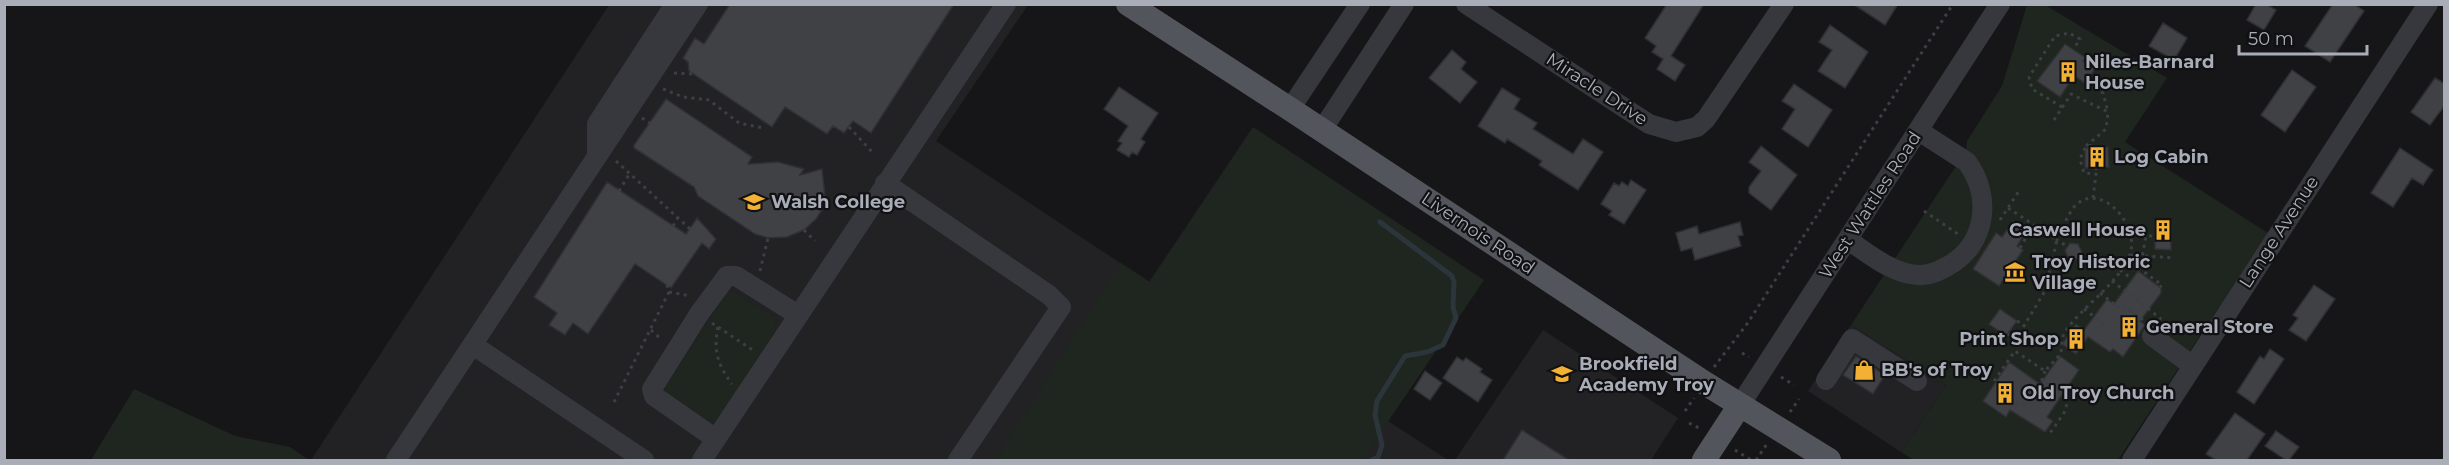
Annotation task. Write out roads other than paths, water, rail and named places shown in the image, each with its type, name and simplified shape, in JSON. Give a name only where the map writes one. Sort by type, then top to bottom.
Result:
[{"type":"main road","name":"Livernois Road","points":[[1128,4],[1740,405],[1828,460]]},
{"type":"main road","points":[[1704,460],[1740,405]]},
{"type":"street","points":[[605,157],[597,124],[675,4]]},
{"type":"street","points":[[396,460],[473,345],[605,157],[698,4]]},
{"type":"street","points":[[702,460],[1006,4]]},
{"type":"street","points":[[1290,109],[1360,4]]},
{"type":"street","points":[[1322,130],[1404,4]]},
{"type":"street","name":"Miracle Drive","points":[[1466,4],[1649,124],[1676,132],[1697,127],[1715,110],[1784,4]]},
{"type":"street","name":"West Wattles Road","points":[[1740,405],[2000,4]]},
{"type":"street","name":"Lange Avenue","points":[[2132,460],[2427,4]]},
{"type":"street","points":[[1848,240],[1892,268],[1918,276],[1937,272],[1955,262],[1976,238],[1981,227],[1983,212],[1972,168],[1959,156],[1919,131]]},
{"type":"street","points":[[885,183],[1048,295],[1061,307],[958,460]]},
{"type":"street","points":[[716,439],[654,396],[652,389],[686,333],[727,276],[736,276],[798,315]]},
{"type":"street","points":[[2152,336],[2193,366]]},
{"type":"street","points":[[1826,380],[1852,339],[1917,381]]},
{"type":"street","points":[[473,345],[644,460]]},
{"type":"waterway","points":[[1372,460],[1378,457],[1382,445],[1375,415],[1377,401],[1405,356],[1427,352],[1443,345],[1456,318],[1453,307],[1454,282],[1452,276],[1380,222]]},
{"type":"place","name":"Niles-Barnard House","points":[[2068,72]]},
{"type":"place","name":"Log Cabin","points":[[2097,157]]},
{"type":"place","name":"Walsh College","points":[[754,202]]},
{"type":"place","name":"Caswell House","points":[[2163,230]]},
{"type":"place","name":"Troy Historic Village","points":[[2015,272]]},
{"type":"place","name":"General Store","points":[[2129,327]]},
{"type":"place","name":"Print Shop","points":[[2076,339]]},
{"type":"place","name":"BB's of Troy","points":[[1864,370]]},
{"type":"place","name":"Brookfield Academy Troy","points":[[1562,374]]},
{"type":"place","name":"Old Troy Church","points":[[2005,393]]}]
